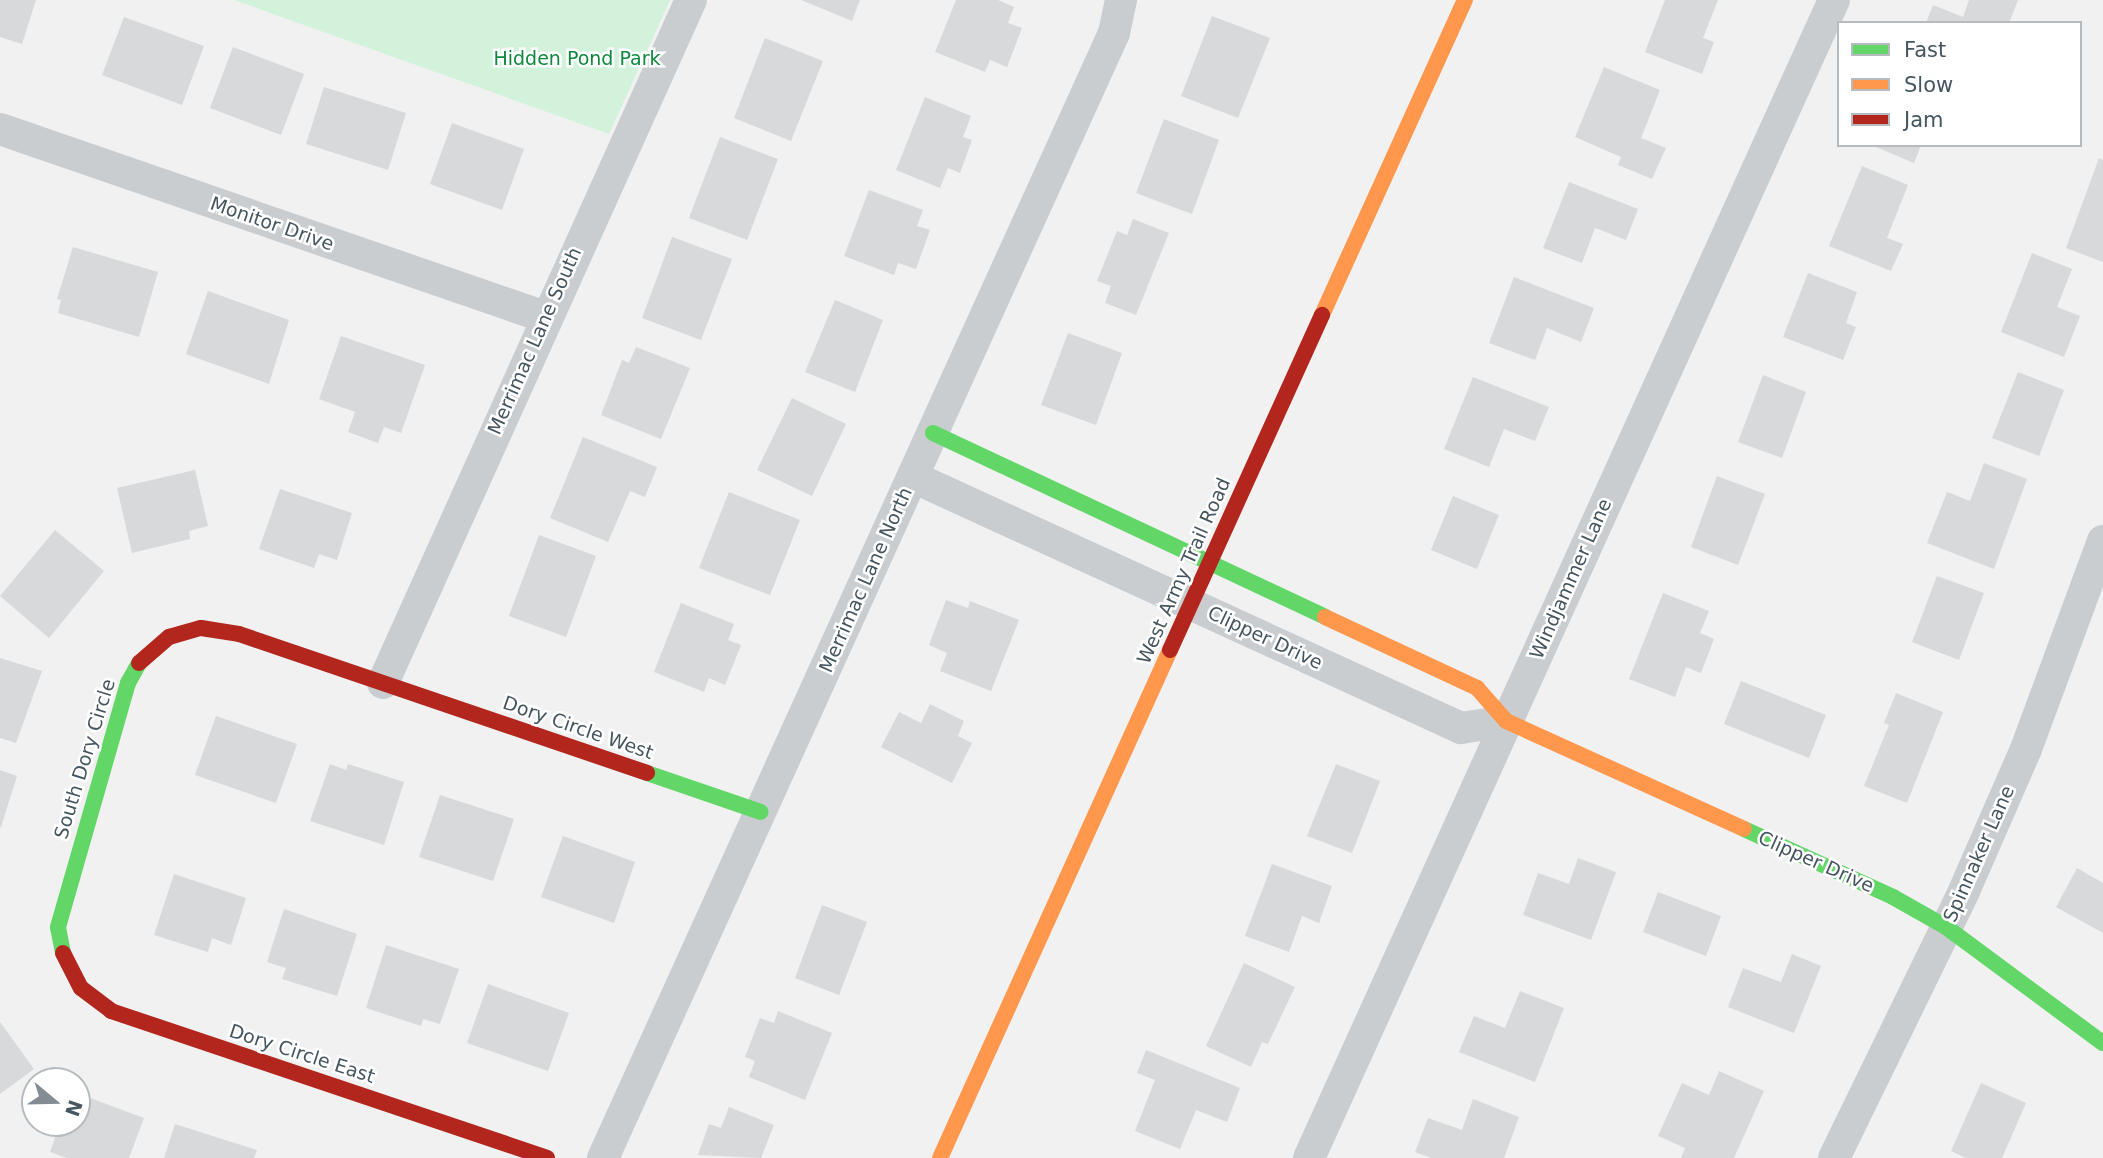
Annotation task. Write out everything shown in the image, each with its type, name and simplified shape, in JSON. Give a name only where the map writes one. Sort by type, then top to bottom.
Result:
[{"type":"street","name":"Merrimac Lane South","points":[[383,683],[545,317],[691,0]]},
{"type":"street","name":"Merrimac Lane North","points":[[603,1158],[1114,33],[1121,0]]},
{"type":"street","name":"West Army Trail Road","points":[[940,1158],[1465,0]]},
{"type":"street","name":"Windjammer Lane","points":[[1309,1158],[1835,0]]},
{"type":"street","name":"Monitor Drive","points":[[0,129],[545,317]]},
{"type":"street","name":"Clipper Drive","points":[[933,433],[1477,688],[1506,722],[1894,897],[1946,927],[2103,1043]]},
{"type":"street","name":"Clipper Drive","points":[[913,477],[1461,728],[1506,722]]},
{"type":"street","name":"Spinnaker Lane","points":[[1834,1158],[1946,927],[2049,694],[2103,541]]},
{"type":"street","name":"South Dory Circle","points":[[65,961],[58,927],[128,683],[143,655],[169,637],[201,628],[216,629],[383,683]]},
{"type":"street","name":"Dory Circle West","points":[[383,683],[761,812]]},
{"type":"street","name":"Dory Circle East","points":[[65,961],[81,988],[124,1016],[547,1158]]},
{"type":"green space","name":"Hidden Pond Park","points":[[234,0],[670,0],[609,134]]},
{"type":"building","points":[[0,0],[36,0],[22,44],[0,37]]},
{"type":"building","points":[[801,0],[860,0],[852,21]]},
{"type":"building","points":[[956,0],[998,0],[1014,7],[1008,23],[1022,28],[1007,67],[990,60],[985,72],[935,52]]},
{"type":"building","points":[[1665,0],[1718,0],[1703,38],[1714,42],[1702,74],[1645,52]]},
{"type":"building","points":[[1969,0],[2018,0],[2010,21],[1927,21],[1933,5],[1963,17]]},
{"type":"building","points":[[1212,16],[1270,38],[1238,118],[1181,96]]},
{"type":"building","points":[[124,17],[204,46],[182,105],[102,75]]},
{"type":"building","points":[[765,38],[823,61],[791,141],[734,118]]},
{"type":"building","points":[[233,47],[304,74],[281,135],[210,108]]},
{"type":"building","points":[[1604,67],[1660,90],[1641,138],[1666,148],[1652,179],[1618,165],[1621,157],[1575,137]]},
{"type":"building","points":[[324,87],[406,113],[388,170],[306,144]]},
{"type":"building","points":[[925,97],[971,116],[963,137],[972,140],[960,173],[948,168],[940,188],[896,170]]},
{"type":"building","points":[[1164,119],[1219,140],[1192,214],[1136,193]]},
{"type":"building","points":[[452,123],[524,149],[502,210],[430,184]]},
{"type":"building","points":[[720,137],[778,159],[747,240],[689,218]]},
{"type":"building","points":[[1876,147],[1920,147],[1914,163]]},
{"type":"building","points":[[2099,158],[2103,160],[2103,262],[2066,248]]},
{"type":"building","points":[[1862,166],[1908,185],[1887,238],[1903,244],[1891,271],[1829,246]]},
{"type":"building","points":[[1569,182],[1638,209],[1626,240],[1595,228],[1582,263],[1543,248]]},
{"type":"building","points":[[869,190],[923,210],[917,226],[930,230],[916,269],[898,263],[894,275],[844,256]]},
{"type":"building","points":[[1133,219],[1169,233],[1136,315],[1105,303],[1111,286],[1097,281],[1117,231],[1127,235]]},
{"type":"building","points":[[672,237],[732,259],[701,340],[642,318]]},
{"type":"building","points":[[73,247],[158,272],[139,337],[58,313],[61,300],[57,299]]},
{"type":"building","points":[[2032,253],[2072,269],[2057,307],[2080,316],[2064,357],[2001,332]]},
{"type":"building","points":[[1808,273],[1857,292],[1846,323],[1856,327],[1843,360],[1783,337]]},
{"type":"building","points":[[1514,277],[1594,308],[1581,342],[1547,328],[1535,360],[1489,343]]},
{"type":"building","points":[[208,291],[289,320],[269,384],[186,354]]},
{"type":"building","points":[[835,300],[883,320],[855,392],[805,372]]},
{"type":"building","points":[[1068,333],[1122,353],[1096,425],[1041,405]]},
{"type":"building","points":[[341,336],[425,365],[401,433],[384,427],[378,443],[348,432],[355,412],[319,399]]},
{"type":"building","points":[[636,347],[690,368],[661,439],[601,415],[622,360],[629,363]]},
{"type":"building","points":[[2018,372],[2064,390],[2039,456],[1992,438]]},
{"type":"building","points":[[1763,375],[1806,392],[1782,458],[1738,442]]},
{"type":"building","points":[[1473,377],[1549,407],[1535,441],[1504,429],[1489,467],[1444,449]]},
{"type":"building","points":[[792,398],[846,424],[812,496],[757,470]]},
{"type":"building","points":[[583,437],[657,467],[645,497],[630,491],[608,542],[550,518]]},
{"type":"building","points":[[1984,463],[2027,479],[1994,569],[1927,543],[1947,492],[1970,501]]},
{"type":"building","points":[[195,470],[208,526],[189,531],[190,539],[132,553],[117,488]]},
{"type":"building","points":[[1717,476],[1765,494],[1738,565],[1691,547]]},
{"type":"building","points":[[280,489],[352,513],[337,560],[319,554],[314,568],[259,549]]},
{"type":"building","points":[[729,492],[800,520],[770,595],[699,568]]},
{"type":"building","points":[[1453,496],[1499,515],[1477,569],[1431,550]]},
{"type":"building","points":[[55,530],[104,571],[49,638],[0,596]]},
{"type":"building","points":[[539,535],[596,556],[566,637],[509,616]]},
{"type":"building","points":[[1937,576],[1984,593],[1959,660],[1912,642]]},
{"type":"building","points":[[1663,593],[1709,611],[1700,633],[1714,639],[1701,673],[1686,667],[1675,697],[1629,679]]},
{"type":"building","points":[[946,600],[968,608],[970,601],[1019,620],[991,691],[940,671],[947,653],[929,645]]},
{"type":"building","points":[[681,603],[734,624],[728,640],[741,645],[725,685],[709,678],[704,692],[654,672]]},
{"type":"building","points":[[0,658],[42,671],[16,743],[0,738]]},
{"type":"building","points":[[1741,681],[1826,715],[1809,758],[1724,724]]},
{"type":"building","points":[[1896,693],[1943,712],[1907,803],[1864,786],[1889,725],[1884,723]]},
{"type":"building","points":[[930,704],[964,721],[958,736],[972,743],[952,783],[881,747],[899,712],[921,723]]},
{"type":"building","points":[[216,716],[297,744],[276,803],[195,775]]},
{"type":"building","points":[[330,764],[346,770],[348,764],[404,782],[384,845],[310,821]]},
{"type":"building","points":[[1336,764],[1380,781],[1352,853],[1307,836]]},
{"type":"building","points":[[0,770],[17,776],[1,827],[0,827]]},
{"type":"building","points":[[440,795],[514,819],[493,881],[419,857]]},
{"type":"building","points":[[563,836],[635,862],[614,923],[541,897]]},
{"type":"building","points":[[1578,858],[1616,872],[1591,940],[1523,915],[1538,873],[1569,884]]},
{"type":"building","points":[[1272,864],[1332,886],[1319,923],[1302,916],[1289,952],[1245,936]]},
{"type":"building","points":[[2077,868],[2103,883],[2103,933],[2056,907]]},
{"type":"building","points":[[174,874],[246,898],[231,945],[212,938],[208,952],[154,935]]},
{"type":"building","points":[[1658,892],[1721,916],[1706,956],[1643,932]]},
{"type":"building","points":[[822,905],[867,922],[839,995],[795,978]]},
{"type":"building","points":[[284,909],[357,934],[337,996],[282,979],[286,968],[267,962]]},
{"type":"building","points":[[386,945],[459,969],[440,1024],[423,1019],[421,1026],[366,1008]]},
{"type":"building","points":[[1792,954],[1821,966],[1794,1033],[1728,1007],[1743,968],[1781,982]]},
{"type":"building","points":[[1244,963],[1295,987],[1268,1044],[1262,1042],[1251,1067],[1206,1046]]},
{"type":"building","points":[[488,984],[569,1013],[548,1071],[467,1043]]},
{"type":"building","points":[[1520,991],[1564,1008],[1535,1082],[1459,1052],[1474,1016],[1505,1028]]},
{"type":"building","points":[[778,1011],[832,1033],[805,1100],[749,1077],[755,1061],[745,1057],[760,1018],[774,1023]]},
{"type":"building","points":[[0,1022],[33,1067],[21,1067],[21,1079],[0,1094]]},
{"type":"building","points":[[1146,1050],[1240,1088],[1227,1122],[1196,1110],[1180,1149],[1135,1131],[1155,1080],[1137,1073]]},
{"type":"building","points":[[1719,1071],[1764,1091],[1734,1158],[1681,1158],[1685,1148],[1658,1136],[1682,1083],[1709,1095]]},
{"type":"building","points":[[1981,1083],[2026,1103],[2002,1158],[1966,1158],[1951,1151]]},
{"type":"building","points":[[91,1098],[144,1118],[129,1158],[67,1158],[50,1152],[55,1137],[91,1137]]},
{"type":"building","points":[[1473,1099],[1519,1117],[1504,1158],[1431,1158],[1415,1152],[1428,1118],[1462,1130]]},
{"type":"building","points":[[729,1107],[774,1125],[761,1158],[698,1155],[709,1124],[721,1128]]},
{"type":"building","points":[[175,1124],[257,1150],[254,1158],[164,1158]]},
{"type":"traffic: fast","points":[[933,433],[1325,617]]},
{"type":"traffic: fast","points":[[63,953],[58,927],[128,683],[139,663]]},
{"type":"traffic: fast","points":[[647,773],[761,812]]},
{"type":"traffic: fast","points":[[1744,829],[1893,897],[1946,927],[2103,1043]]},
{"type":"traffic: slow","points":[[1322,315],[1465,0]]},
{"type":"traffic: slow","points":[[1325,617],[1477,688],[1506,721],[1744,829]]},
{"type":"traffic: slow","points":[[940,1158],[1170,650]]},
{"type":"traffic: jam","points":[[1170,650],[1322,315]]},
{"type":"traffic: jam","points":[[139,663],[169,637],[201,628],[239,634],[647,773]]},
{"type":"traffic: jam","points":[[63,953],[81,988],[111,1011],[547,1158]]}]
